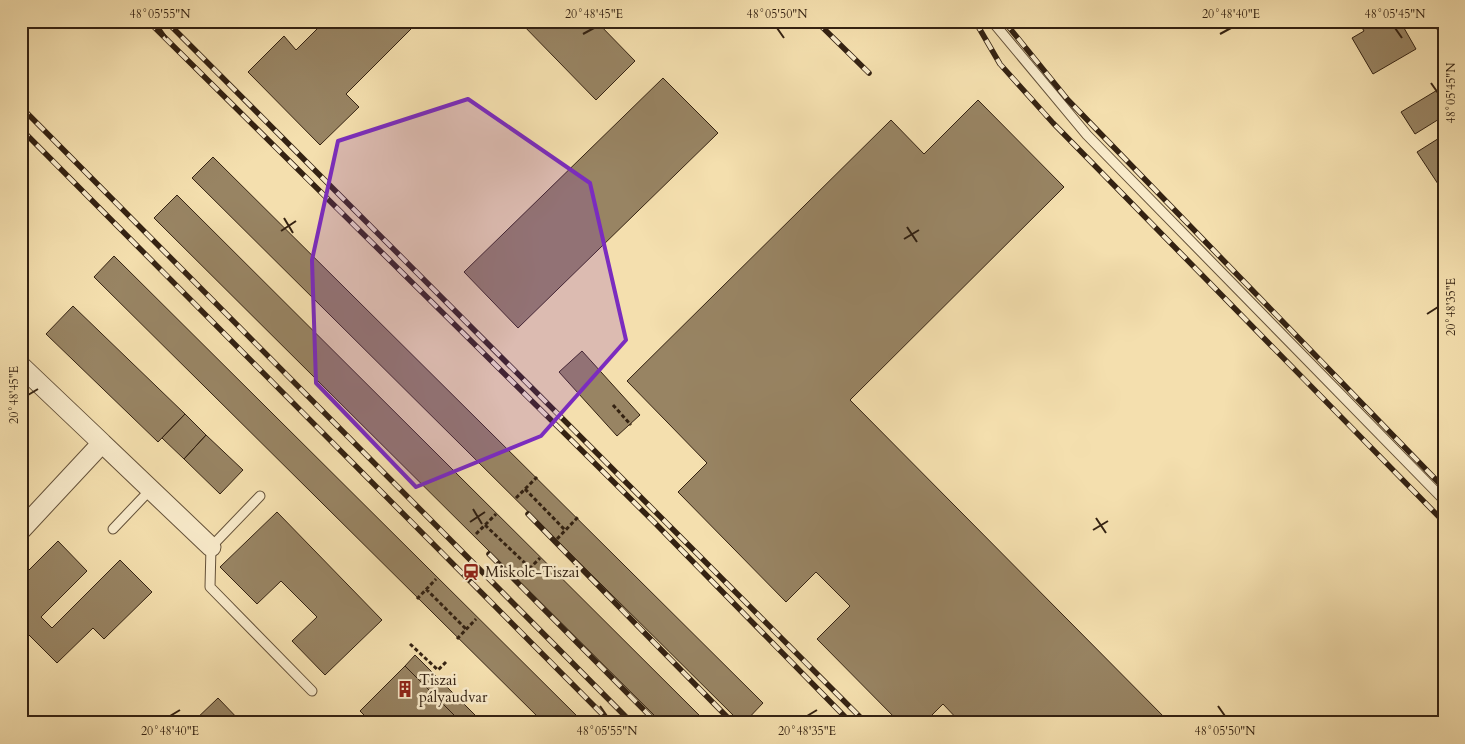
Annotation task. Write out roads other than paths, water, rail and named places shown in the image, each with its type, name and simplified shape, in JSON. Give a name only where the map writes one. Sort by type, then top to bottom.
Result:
[{"type":"street","points":[[21,366],[211,547]]},
{"type":"street","points":[[21,530],[102,443]]},
{"type":"lane","points":[[992,21],[1087,135],[1444,500]]},
{"type":"lane","points":[[113,529],[151,489]]},
{"type":"lane","points":[[260,496],[211,547],[210,588],[312,691]]},
{"type":"railway","points":[[148,21],[654,522],[851,723]]},
{"type":"railway","points":[[166,21],[866,723]]},
{"type":"railway","points":[[816,21],[869,73]]},
{"type":"railway","points":[[975,21],[1000,64],[1053,123],[1444,522]]},
{"type":"railway","points":[[1004,21],[1068,100],[1444,488]]},
{"type":"railway","points":[[21,107],[632,723]]},
{"type":"railway","points":[[21,129],[611,723]]},
{"type":"railway","points":[[528,514],[733,723]]},
{"type":"railway","points":[[489,554],[657,723]]},
{"type":"place","name":"Miskolc-Tiszai","points":[[471,572]]},
{"type":"place","name":"Tiszai pályaudvar","points":[[405,689]]}]
